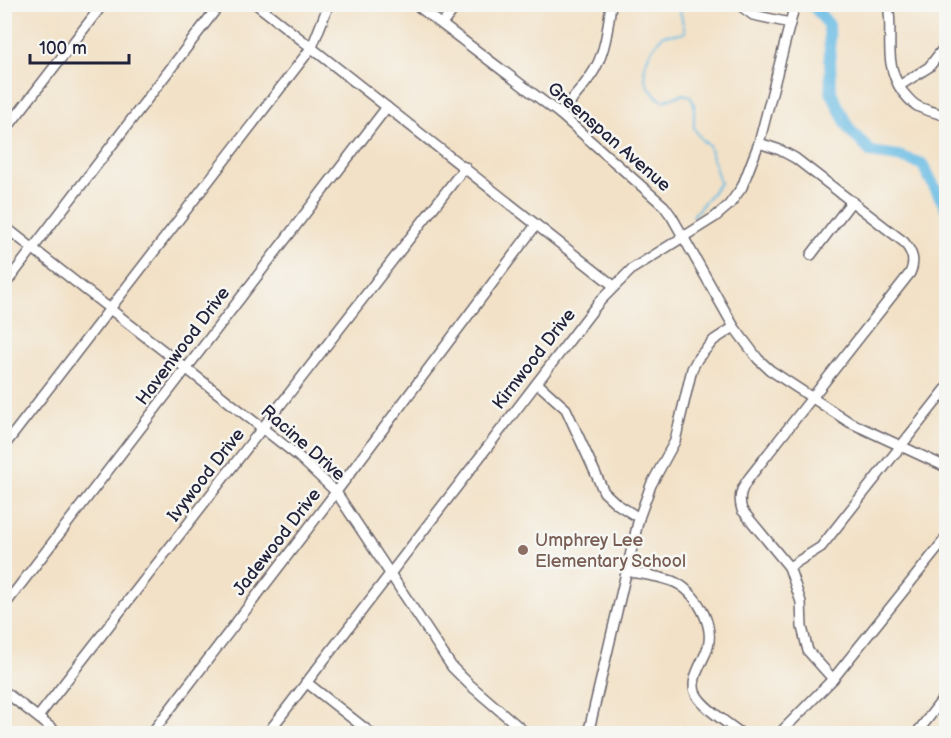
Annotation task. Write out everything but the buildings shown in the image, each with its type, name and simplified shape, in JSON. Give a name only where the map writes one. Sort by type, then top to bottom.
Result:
[{"type":"street","points":[[4,132],[103,4]]},
{"type":"street","points":[[4,286],[220,4]]},
{"type":"street","points":[[256,4],[614,286]]},
{"type":"street","points":[[4,446],[312,47],[329,4]]},
{"type":"street","name":"Greenspan Avenue","points":[[416,4],[560,114],[664,206],[734,327],[770,370],[849,423],[946,467]]},
{"type":"street","points":[[442,24],[458,4]]},
{"type":"street","points":[[560,114],[599,61],[608,27],[611,4]]},
{"type":"street","points":[[738,4],[753,15],[790,23]]},
{"type":"street","name":"Kirnwood Drive","points":[[267,734],[599,302],[644,260],[701,227],[729,205],[742,187],[759,143],[795,4]]},
{"type":"street","points":[[888,4],[890,64],[894,78],[906,97],[919,107],[946,116]]},
{"type":"street","points":[[899,86],[929,66],[946,45]]},
{"type":"street","name":"Havenwood Drive","points":[[4,606],[387,107]]},
{"type":"street","points":[[759,143],[795,158],[852,201],[904,242],[910,250],[913,262],[910,273],[745,484],[739,502],[747,518],[789,567],[801,602],[802,627],[808,651],[833,680]]},
{"type":"street","name":"Ivywood Drive","points":[[38,717],[465,167]]},
{"type":"street","points":[[811,255],[852,201]]},
{"type":"street","name":"Jadewood Drive","points":[[151,734],[536,225]]},
{"type":"street","name":"Racine Drive","points":[[4,226],[303,460],[336,492],[460,676],[527,734]]},
{"type":"street","points":[[588,734],[639,518],[651,485],[675,441],[692,369],[698,358],[714,340],[734,327]]},
{"type":"street","points":[[537,383],[566,409],[604,492],[617,504],[639,518]]},
{"type":"street","points":[[789,567],[821,547],[946,389]]},
{"type":"street","points":[[778,734],[833,680],[946,538]]},
{"type":"street","points":[[627,571],[672,581],[684,589],[700,607],[709,636],[708,647],[696,677],[695,693],[706,706],[742,734]]},
{"type":"street","points":[[306,682],[372,734]]},
{"type":"street","points":[[4,691],[59,734]]},
{"type":"street","points":[[916,734],[946,694]]},
{"type":"waterway","points":[[682,4],[680,11],[685,32],[663,35],[647,60],[645,77],[648,85],[663,101],[684,94],[690,96],[694,104],[694,128],[709,146],[720,183],[693,216]]},
{"type":"waterway","points":[[812,4],[829,25],[831,92],[849,129],[871,152],[898,156],[922,164],[946,208]]},
{"type":"place","name":"Umphrey Lee Elementary School","points":[[523,550]]}]
